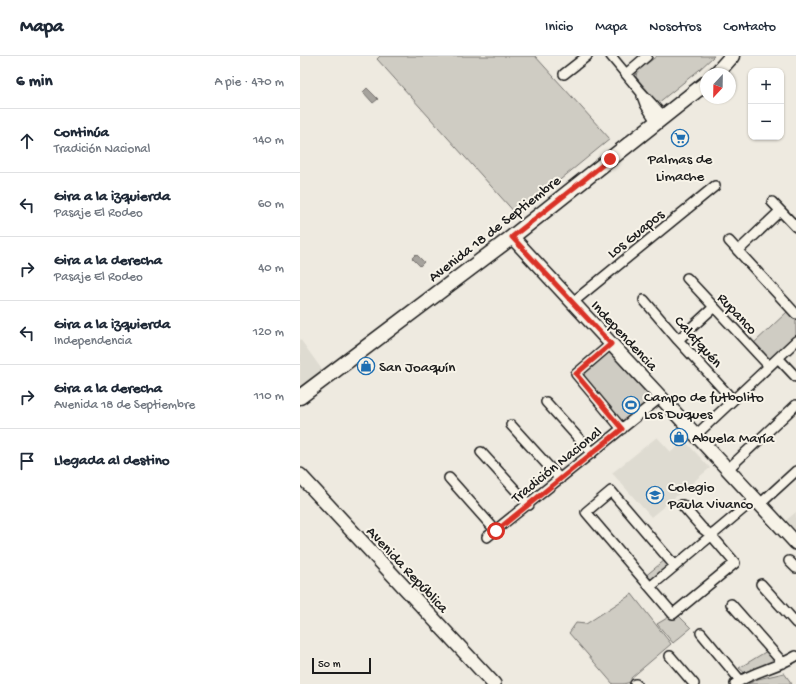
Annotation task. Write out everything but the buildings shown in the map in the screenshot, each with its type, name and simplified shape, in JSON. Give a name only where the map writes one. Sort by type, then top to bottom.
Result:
[{"type":"main road","points":[[721,68],[732,56]]},
{"type":"main road","name":"Avenida 18 de Septiembre","points":[[300,397],[512,237],[700,88]]},
{"type":"main road","name":"Independencia","points":[[512,237],[796,543]]},
{"type":"main road","name":"Avenida República","points":[[300,475],[494,684]]},
{"type":"street","points":[[564,74],[587,56]]},
{"type":"street","points":[[611,56],[640,91],[649,99],[660,120]]},
{"type":"street","points":[[626,74],[647,56]]},
{"type":"street","name":"Los Guapos","points":[[573,302],[715,186]]},
{"type":"street","points":[[772,202],[796,227]]},
{"type":"street","points":[[738,251],[780,211]]},
{"type":"street","points":[[729,241],[796,314]]},
{"type":"street","name":"Rupanco","points":[[687,278],[769,366]]},
{"type":"street","name":"Calafquén","points":[[644,300],[733,400]]},
{"type":"street","points":[[678,340],[714,307]]},
{"type":"street","points":[[696,435],[796,341]]},
{"type":"street","points":[[611,344],[576,374],[622,429]]},
{"type":"street","points":[[778,358],[796,377]]},
{"type":"street","name":"Tradición Nacional","points":[[487,537],[529,505],[661,397]]},
{"type":"street","points":[[546,402],[592,453]]},
{"type":"street","points":[[728,469],[794,410]]},
{"type":"street","points":[[511,425],[560,479]]},
{"type":"street","points":[[481,452],[529,505]]},
{"type":"street","points":[[650,587],[712,536],[796,471]]},
{"type":"street","points":[[449,478],[496,531]]},
{"type":"street","points":[[675,566],[611,491],[586,512],[673,614],[735,563],[712,536],[702,528],[682,505]]},
{"type":"street","points":[[789,561],[796,568]]},
{"type":"street","points":[[761,584],[796,623]]},
{"type":"street","points":[[731,604],[783,663]]},
{"type":"street","points":[[701,633],[738,682],[754,673],[783,663],[796,656]]},
{"type":"street","points":[[670,656],[694,684]]},
{"type":"shaded area","points":[[380,56],[535,56],[610,139],[517,215],[377,59]]},
{"type":"shaded area","points":[[657,56],[714,56],[658,103],[636,77],[637,71]]},
{"type":"shaded area","points":[[367,88],[378,99],[373,103],[363,92]]},
{"type":"shaded area","points":[[416,254],[424,262],[420,266],[412,258]]},
{"type":"shaded area","points":[[788,311],[796,319],[796,339],[770,363],[753,344]]},
{"type":"shaded area","points":[[300,339],[323,371],[300,387]]},
{"type":"shaded area","points":[[608,351],[652,399],[622,425],[579,376]]},
{"type":"shaded area","name":"Colegio Paula Vivanco","points":[[657,437],[671,452],[685,441],[710,468],[651,517],[612,473]]},
{"type":"shaded area","points":[[796,512],[796,538],[783,523]]},
{"type":"shaded area","points":[[665,560],[669,565],[649,581],[644,577]]},
{"type":"shaded area","points":[[632,594],[671,644],[631,678],[632,682],[613,684],[569,633],[576,623],[586,624]]},
{"type":"shaded area","points":[[674,614],[677,618],[679,616],[691,628],[673,643],[657,624]]},
{"type":"shaded area","points":[[767,651],[776,661],[746,674],[739,668]]},
{"type":"shaded area","points":[[784,673],[792,684],[748,684],[758,679]]},
{"type":"place","name":"Palmas de Limache","points":[[680,138]]},
{"type":"place","name":"San Joaquín","points":[[366,366]]},
{"type":"place","name":"Campo de futbolito Los Duques","points":[[631,405]]},
{"type":"place","name":"Abuela María","points":[[679,437]]},
{"type":"place","name":"Colegio Paula Vivanco","points":[[655,495]]},
{"type":"route","points":[[496,531],[622,429],[576,374],[611,344],[512,237],[610,159]]}]
